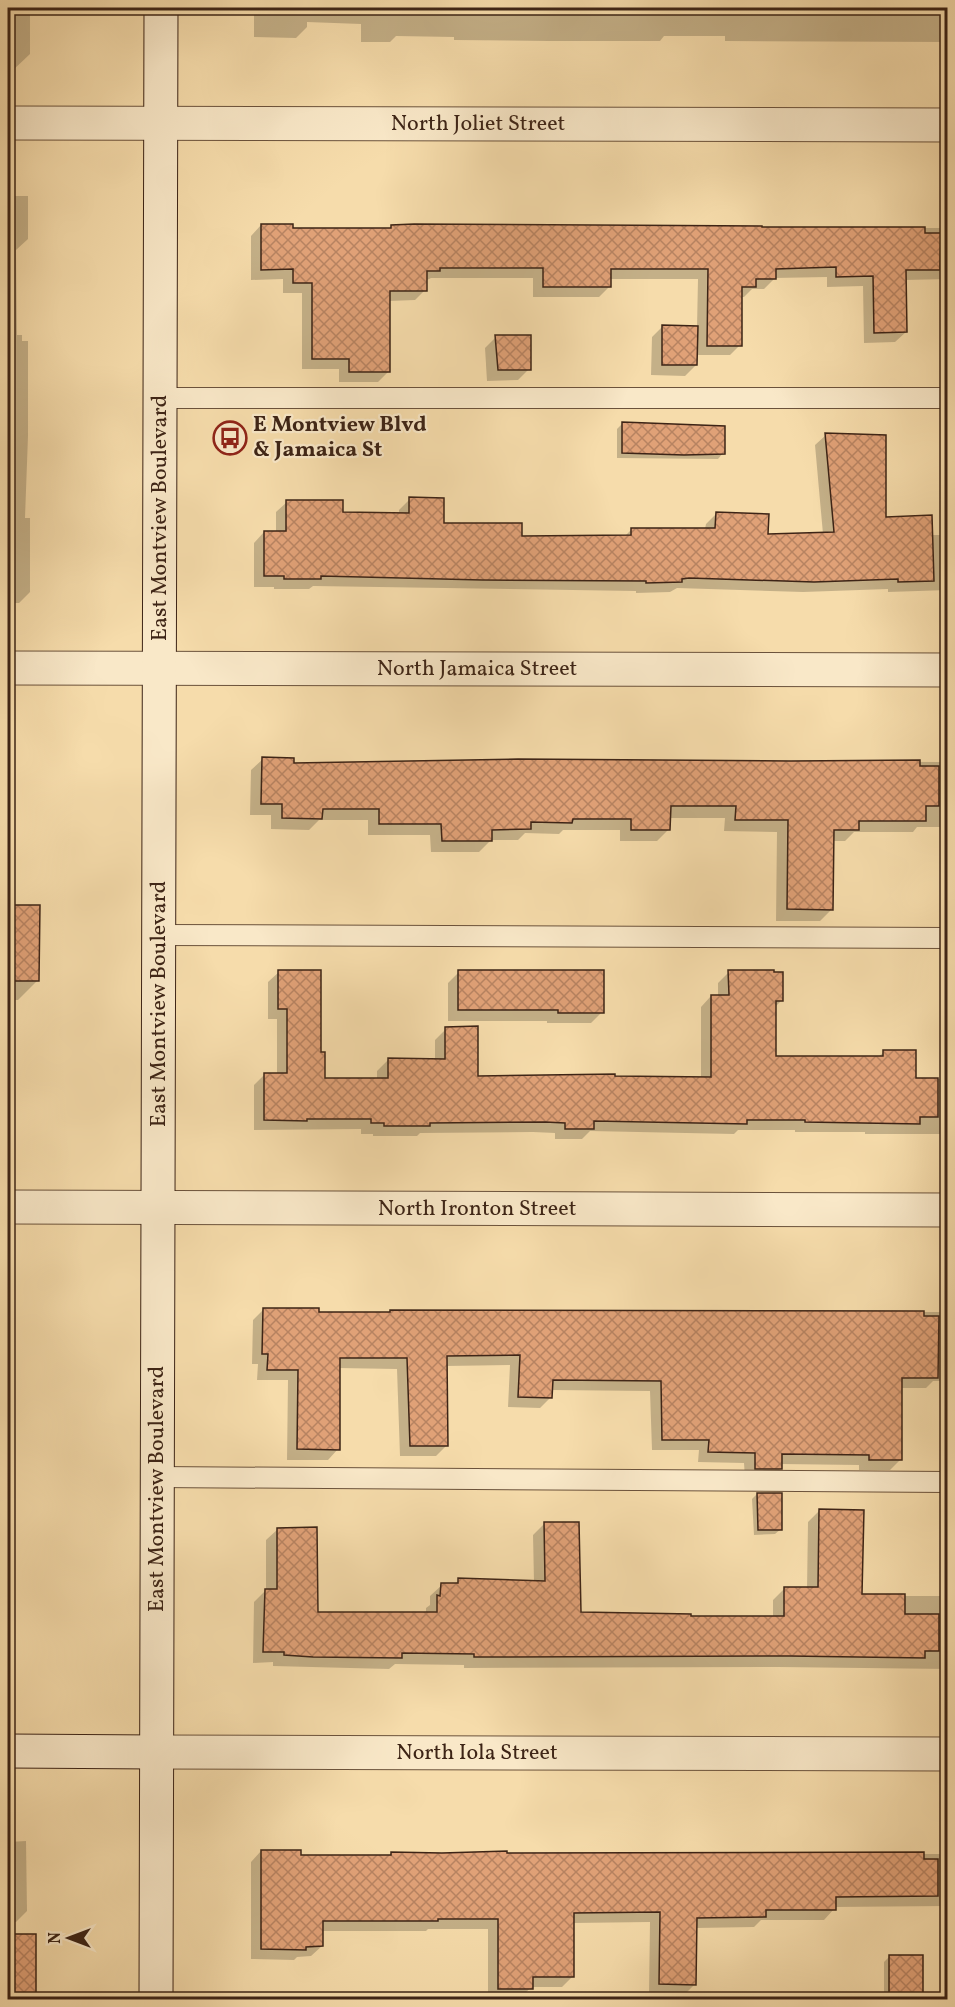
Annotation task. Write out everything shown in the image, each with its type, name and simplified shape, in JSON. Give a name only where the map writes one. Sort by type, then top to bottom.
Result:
[{"type":"street","name":"East Montview Boulevard","points":[[156,2000],[161,8]]},
{"type":"street","name":"North Joliet Street","points":[[8,123],[948,125]]},
{"type":"street","name":"North Jamaica Street","points":[[8,668],[948,670]]},
{"type":"street","name":"North Ironton Street","points":[[8,1207],[948,1210]]},
{"type":"street","name":"North Iola Street","points":[[8,1751],[948,1754]]},
{"type":"lane","points":[[160,398],[948,398]]},
{"type":"lane","points":[[159,935],[948,938]]},
{"type":"lane","points":[[157,1477],[948,1482]]},
{"type":"building","points":[[261,224],[293,224],[293,228],[391,228],[391,225],[414,224],[925,227],[925,233],[941,233],[940,270],[906,270],[907,332],[874,333],[873,276],[836,277],[836,267],[776,269],[776,279],[756,279],[756,287],[742,287],[742,346],[707,346],[708,269],[611,269],[611,287],[543,287],[543,268],[440,268],[440,271],[427,271],[427,291],[390,291],[390,372],[349,372],[349,359],[312,359],[312,283],[293,283],[293,269],[261,270]]},
{"type":"building","points":[[662,325],[698,326],[697,365],[662,365]]},
{"type":"building","points":[[495,335],[531,335],[531,370],[498,370]]},
{"type":"building","points":[[622,422],[725,426],[725,454],[622,453]]},
{"type":"building","points":[[825,433],[886,435],[886,517],[932,515],[934,581],[898,582],[898,579],[814,582],[689,578],[682,579],[682,582],[646,583],[646,581],[321,576],[321,579],[284,579],[284,576],[264,576],[264,531],[286,531],[286,500],[343,500],[343,512],[409,513],[409,497],[444,498],[444,523],[522,523],[522,536],[631,535],[631,528],[715,528],[716,512],[769,514],[768,534],[834,532]]},
{"type":"building","points":[[262,757],[294,758],[294,763],[518,759],[920,760],[920,766],[939,766],[939,806],[926,806],[926,821],[859,821],[859,830],[834,830],[833,910],[787,909],[788,820],[735,820],[736,806],[671,806],[670,830],[631,830],[631,819],[573,819],[572,823],[531,822],[531,829],[492,830],[492,841],[442,841],[441,824],[379,824],[379,809],[323,809],[322,819],[282,818],[282,804],[261,804]]},
{"type":"building","points":[[8,905],[40,905],[39,981],[8,981]]},
{"type":"building","points":[[278,970],[321,970],[321,1052],[325,1052],[325,1078],[388,1078],[388,1058],[445,1059],[445,1027],[478,1026],[478,1076],[615,1074],[615,1076],[711,1077],[711,995],[729,995],[728,970],[783,972],[783,1001],[776,1001],[776,1056],[883,1056],[883,1050],[916,1050],[916,1078],[938,1078],[938,1117],[920,1117],[920,1124],[805,1122],[805,1120],[747,1120],[747,1124],[594,1121],[594,1129],[565,1129],[565,1123],[545,1122],[430,1123],[430,1126],[384,1126],[384,1123],[371,1123],[371,1119],[264,1120],[264,1073],[287,1073],[287,1009],[278,1009]]},
{"type":"building","points":[[458,970],[604,970],[604,1013],[558,1013],[558,1010],[458,1010]]},
{"type":"building","points":[[263,1308],[319,1308],[319,1312],[390,1312],[390,1310],[924,1311],[924,1316],[939,1316],[938,1378],[902,1378],[902,1460],[869,1460],[869,1455],[782,1454],[782,1469],[755,1469],[755,1453],[708,1452],[709,1440],[662,1440],[661,1381],[553,1380],[552,1398],[518,1397],[520,1355],[447,1356],[448,1446],[410,1446],[407,1358],[340,1358],[340,1450],[297,1449],[298,1370],[267,1370],[268,1354],[262,1354]]},
{"type":"building","points":[[757,1493],[782,1493],[782,1530],[758,1530]]},
{"type":"building","points":[[819,1509],[864,1510],[862,1594],[905,1594],[905,1614],[939,1614],[939,1651],[925,1651],[925,1658],[474,1657],[474,1654],[402,1653],[402,1658],[313,1657],[284,1655],[284,1652],[263,1652],[265,1589],[277,1589],[277,1528],[317,1527],[318,1612],[437,1612],[437,1595],[440,1596],[441,1583],[458,1583],[458,1578],[545,1581],[544,1522],[579,1522],[581,1612],[691,1614],[691,1616],[784,1616],[784,1587],[818,1587]]},
{"type":"building","points":[[261,1850],[301,1850],[301,1855],[507,1851],[507,1853],[924,1852],[924,1859],[938,1859],[938,1896],[836,1897],[836,1910],[766,1910],[766,1917],[697,1918],[696,1985],[659,1984],[660,1912],[574,1913],[574,1977],[533,1977],[533,1989],[498,1989],[498,1919],[323,1921],[323,1946],[306,1947],[306,1950],[261,1949]]},
{"type":"building","points":[[8,1934],[36,1934],[36,1995],[8,1995]]},
{"type":"building","points":[[889,1955],[923,1955],[923,1997],[889,1997]]},
{"type":"place","name":"E Montview Blvd & Jamaica St","points":[[230,438]]}]
